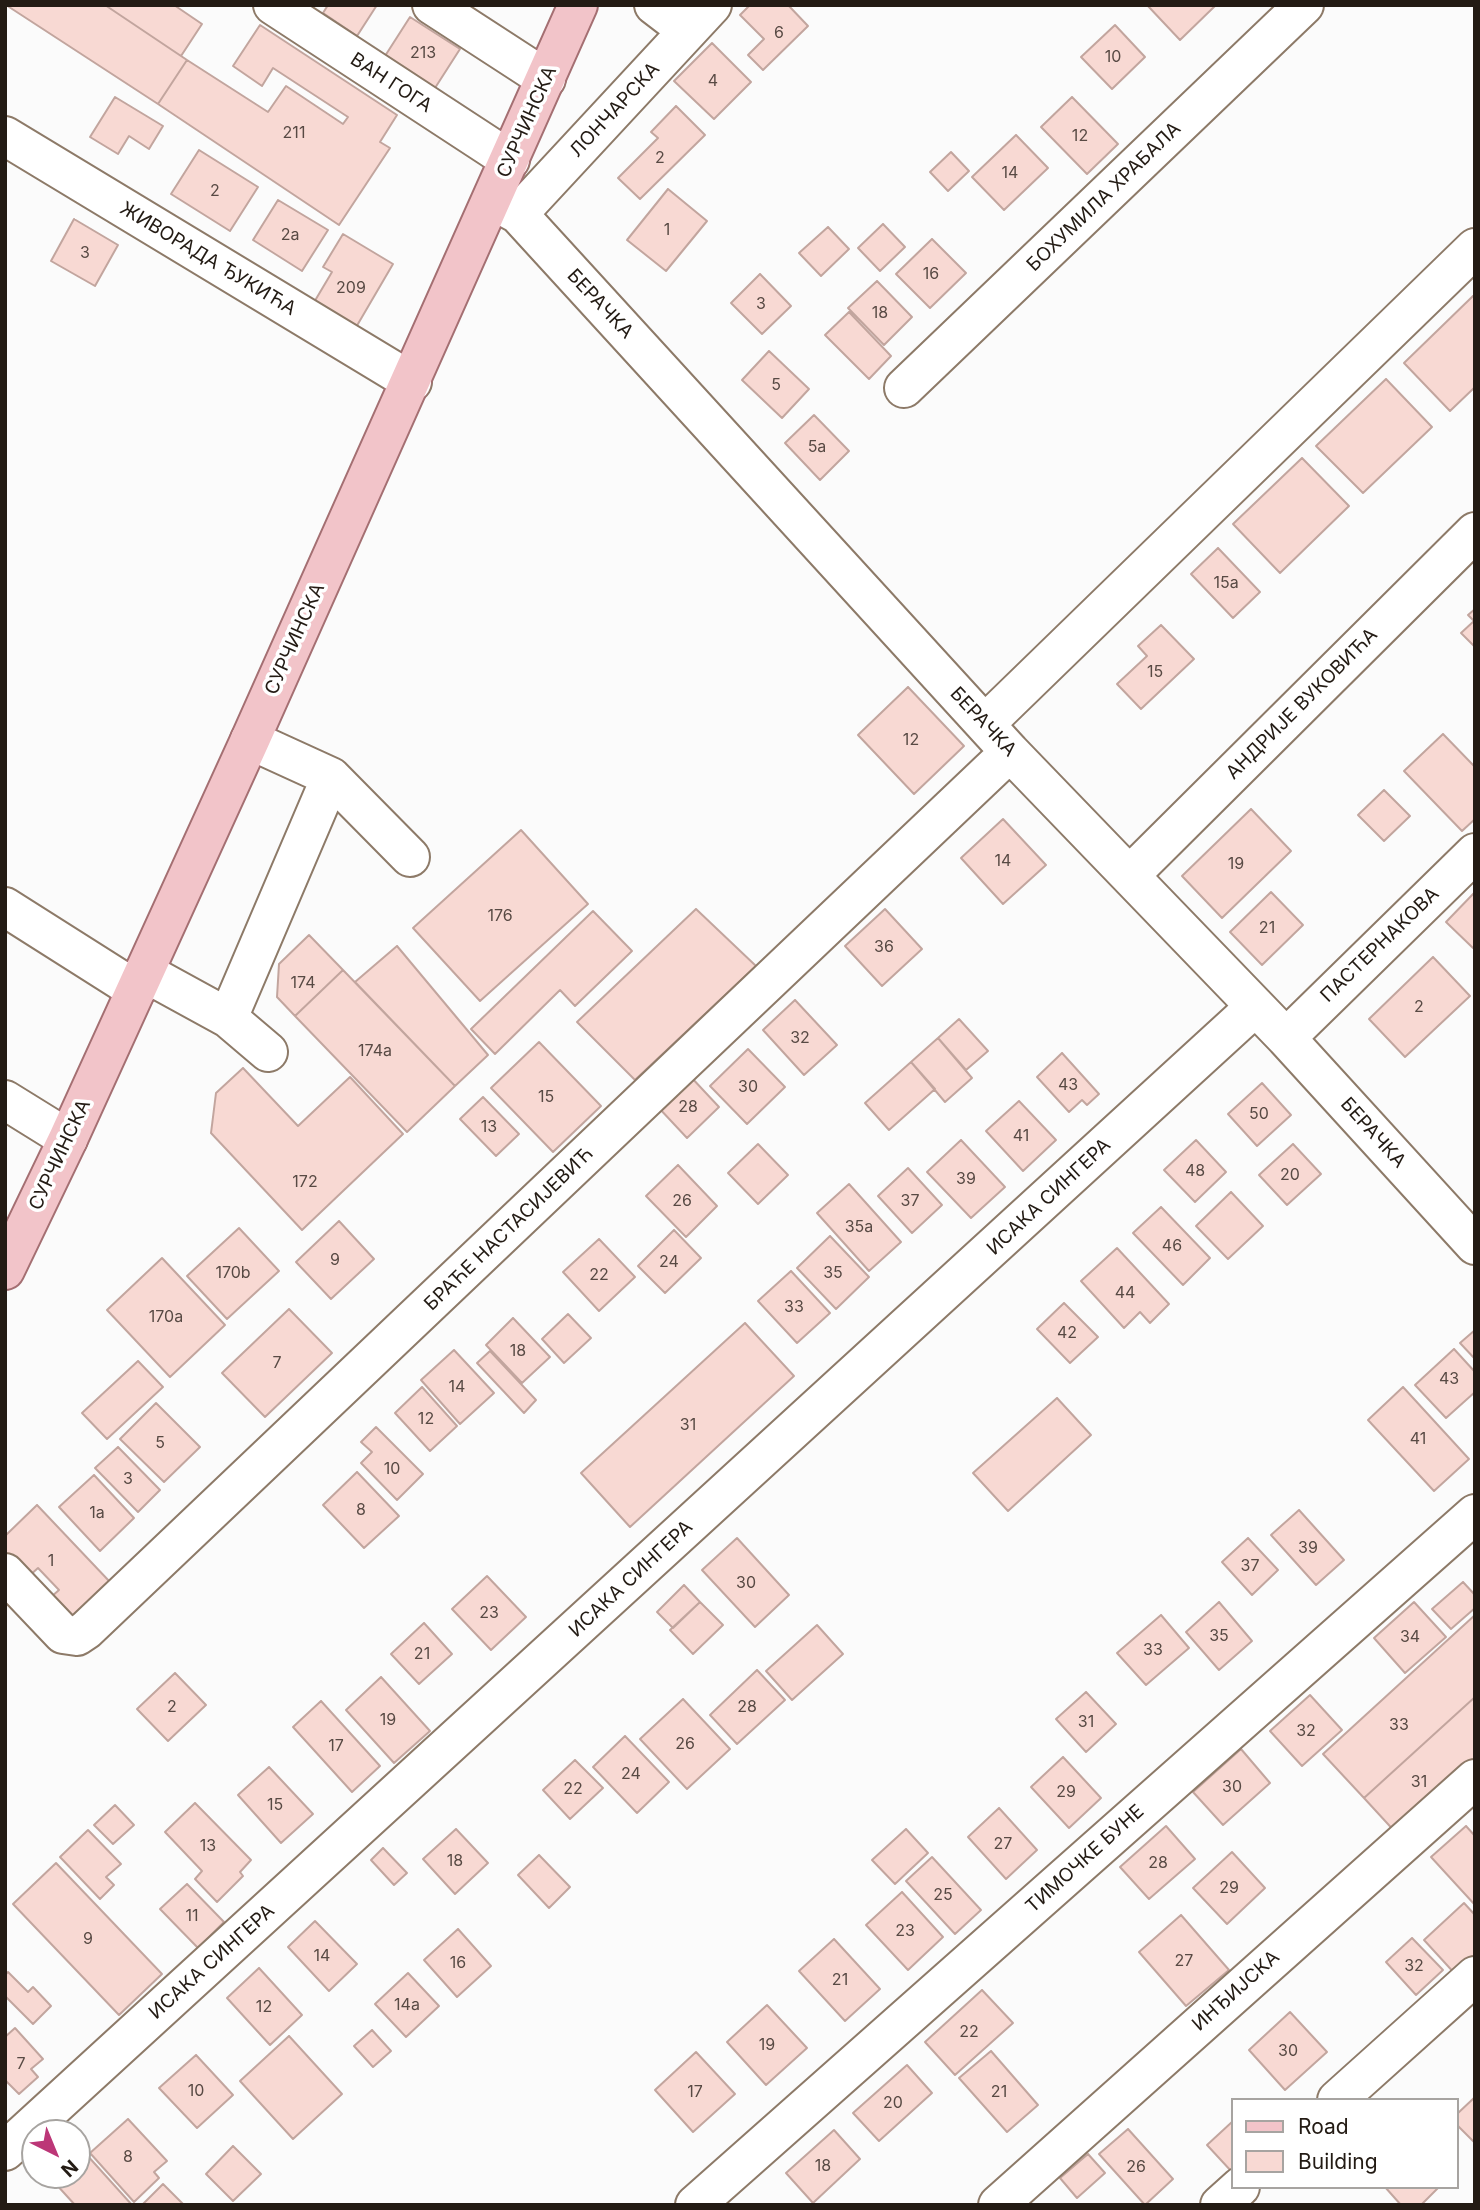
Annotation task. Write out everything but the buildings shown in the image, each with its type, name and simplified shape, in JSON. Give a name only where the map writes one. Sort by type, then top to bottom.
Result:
[{"type":"main road","name":"СУРЧИНСКА","points":[[5,1270],[68,1139],[412,382],[505,207],[510,160],[578,5]]},
{"type":"street","name":"ВАН ГОГА","points":[[273,5],[510,160]]},
{"type":"street","points":[[432,5],[546,79]]},
{"type":"street","points":[[654,5],[700,18]]},
{"type":"street","name":"БОХУМИЛА ХРАБАЛА","points":[[904,388],[1304,5]]},
{"type":"street","name":"ЛОНЧАРСКА","points":[[505,207],[700,18]]},
{"type":"street","name":"ЖИВОРАДА ЂУКИЋА","points":[[5,136],[412,382]]},
{"type":"street","name":"БЕРАЧКА","points":[[505,207],[998,738],[1286,1038],[1475,1245]]},
{"type":"street","points":[[998,738],[1475,248]]},
{"type":"street","name":"АНДРИЈЕ ВУКОВИЋА","points":[[1130,875],[1475,532]]},
{"type":"street","name":"БРАЋЕ НАСТАСИЈЕВИЋ","points":[[5,1573],[66,1636],[86,1630],[998,738]]},
{"type":"street","points":[[250,740],[331,777],[410,857]]},
{"type":"street","points":[[228,1018],[331,777]]},
{"type":"street","name":"ПАСТЕРНАКОВА","points":[[1286,1038],[1475,853]]},
{"type":"street","points":[[5,907],[140,981],[228,1018],[268,1052]]},
{"type":"street","name":"ИСАКА СИНГЕРА","points":[[5,2151],[1255,1007]]},
{"type":"street","points":[[5,1100],[68,1139]]},
{"type":"street","name":"ТИМОЧКЕ БУНЕ","points":[[695,2205],[1475,1514]]},
{"type":"street","name":"ИНЂИЈСКА","points":[[998,2205],[1475,1779]]},
{"type":"street","points":[[1339,2098],[1475,1976]]},
{"type":"street","points":[[1220,2205],[1238,2189]]}]
